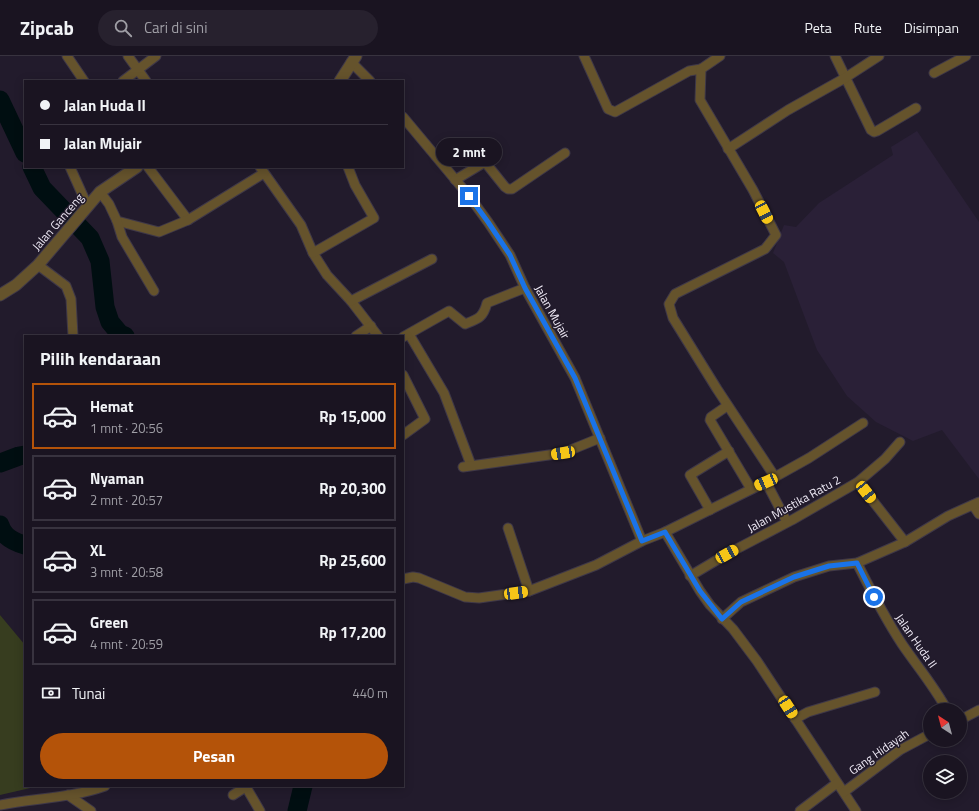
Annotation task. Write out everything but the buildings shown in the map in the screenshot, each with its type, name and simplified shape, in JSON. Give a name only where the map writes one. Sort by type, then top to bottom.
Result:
[{"type":"street","points":[[67,56],[83,80]]},
{"type":"street","points":[[128,56],[145,80]]},
{"type":"street","points":[[124,80],[156,56]]},
{"type":"street","points":[[584,56],[608,109],[615,112],[689,71],[701,69],[710,59],[720,56]]},
{"type":"street","points":[[835,56],[871,130],[874,132],[916,108]]},
{"type":"street","points":[[728,148],[788,110],[845,78],[879,56]]},
{"type":"street","points":[[934,73],[966,56]]},
{"type":"street","points":[[341,80],[354,59],[369,80]]},
{"type":"street","points":[[701,69],[700,100],[753,190],[776,235],[765,249],[675,294],[669,304],[673,318],[727,406],[775,477]]},
{"type":"street","name":"Jalan Mujair","points":[[404,118],[469,196],[493,228],[510,255],[525,288],[575,378],[642,541]]},
{"type":"street","points":[[455,180],[485,162],[504,187],[508,189],[512,188],[565,153]]},
{"type":"street","points":[[70,168],[88,207]]},
{"type":"street","name":"Jalan Ganceng","points":[[0,295],[16,285],[38,265],[100,192],[135,168]]},
{"type":"street","points":[[149,168],[188,220]]},
{"type":"street","points":[[314,253],[374,218],[355,185],[348,168]]},
{"type":"street","points":[[117,221],[159,232],[188,220],[262,170],[301,225],[314,253],[327,275],[351,301],[377,335]]},
{"type":"street","points":[[100,192],[109,204],[117,221],[122,237],[154,291]]},
{"type":"street","points":[[351,301],[432,259]]},
{"type":"street","points":[[38,265],[66,286],[71,299],[73,335]]},
{"type":"street","points":[[525,288],[487,303],[485,311],[478,319],[465,324],[449,311],[406,335],[444,393],[467,466],[563,453],[600,438]]},
{"type":"street","points":[[357,335],[370,326]]},
{"type":"street","points":[[404,377],[425,419],[404,434]]},
{"type":"street","points":[[727,406],[710,420],[751,489]]},
{"type":"street","points":[[404,579],[413,577],[419,578],[465,597],[479,598],[529,591],[596,564],[766,482],[809,458],[863,423]]},
{"type":"street","name":"Jalan Mustika Ratu 2","points":[[690,576],[858,482],[885,459],[900,442]]},
{"type":"street","points":[[710,510],[690,475],[728,451]]},
{"type":"street","points":[[766,482],[787,522]]},
{"type":"street","points":[[858,482],[905,542]]},
{"type":"street","points":[[722,619],[741,602],[794,577],[829,566],[857,563],[905,542],[948,516],[976,504],[979,514]]},
{"type":"street","points":[[508,528],[529,591]]},
{"type":"street","points":[[665,532],[690,576],[710,605],[733,629],[757,661],[856,811]]},
{"type":"street","name":"Jalan Huda II","points":[[857,563],[884,617],[903,646],[938,693],[943,703]]},
{"type":"street","points":[[795,719],[808,712],[875,692]]},
{"type":"street","points":[[967,716],[979,710]]},
{"type":"street","name":"Gang Hidayah","points":[[844,792],[900,750],[923,738]]},
{"type":"street","points":[[800,811],[837,783]]},
{"type":"street","points":[[0,806],[18,801],[68,795],[101,787]]},
{"type":"street","points":[[233,795],[244,787],[260,811]]},
{"type":"street","points":[[68,795],[91,811]]},
{"type":"shaded area","points":[[917,131],[979,222],[979,479],[942,430],[913,441],[876,422],[847,396],[817,350],[784,262],[773,253],[784,225],[796,227],[819,203],[893,155],[891,147]]},
{"type":"green space","points":[[0,615],[24,644],[24,787],[35,787],[0,795]]},
{"type":"waterway","points":[[0,100],[24,151]]},
{"type":"waterway","points":[[32,168],[42,188],[90,238],[100,261],[105,307],[110,322],[122,335]]},
{"type":"waterway","points":[[0,463],[24,455]]},
{"type":"waterway","points":[[0,525],[6,536],[24,545]]},
{"type":"waterway","points":[[297,811],[303,787]]},
{"type":"route","points":[[469,196],[510,255],[525,288],[575,378],[642,541],[665,532],[690,576],[710,605],[722,619],[741,602],[794,577],[829,566],[857,563],[874,597]]}]
